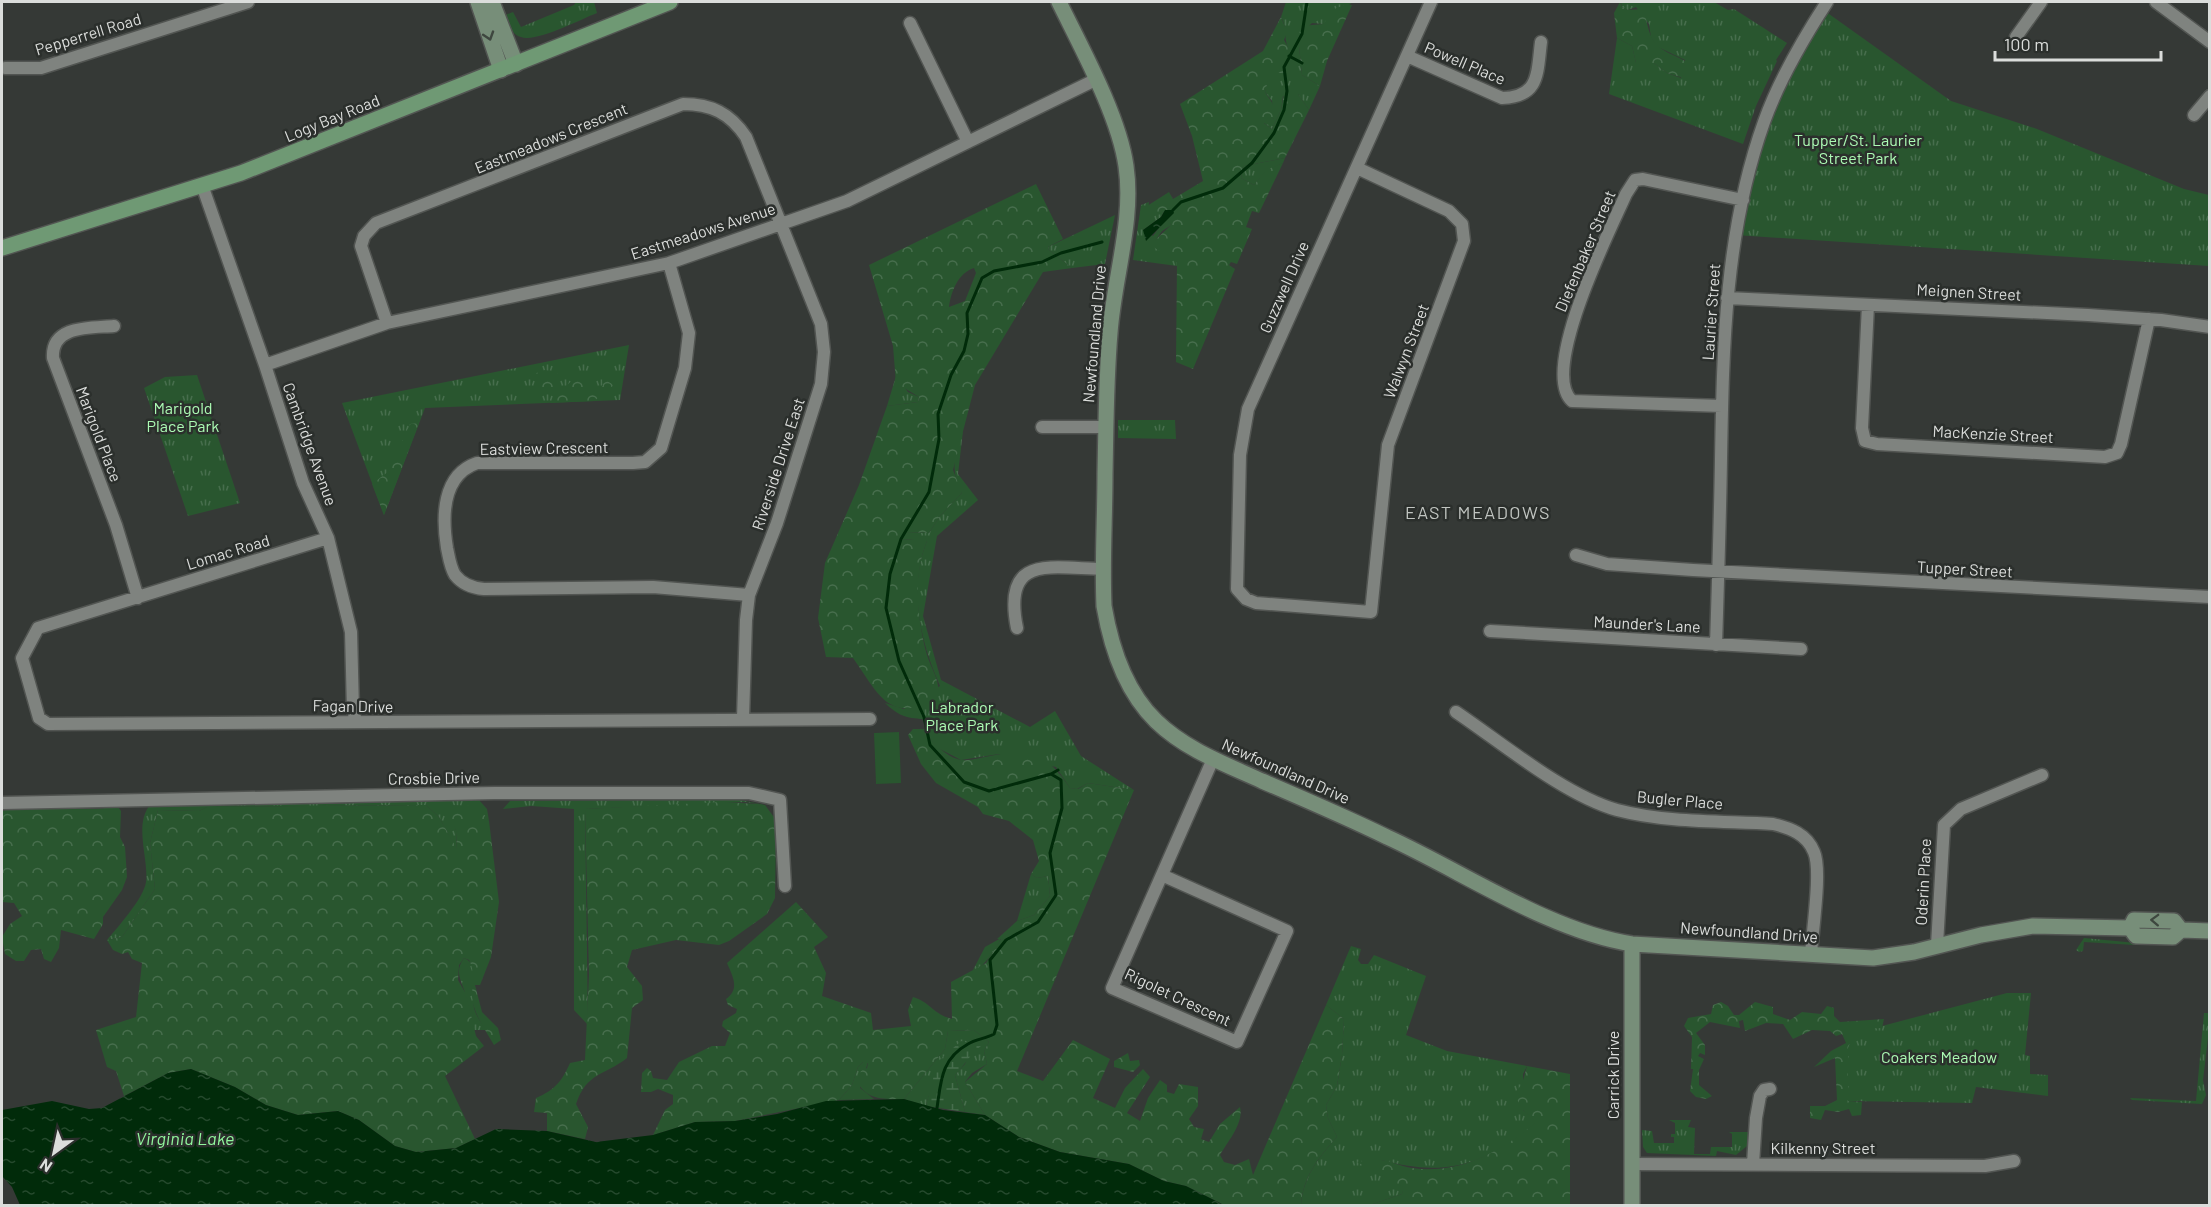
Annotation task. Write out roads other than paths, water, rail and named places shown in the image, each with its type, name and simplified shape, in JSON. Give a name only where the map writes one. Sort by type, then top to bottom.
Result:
[{"type":"main road","name":"Logy Bay Road","points":[[2,248],[274,161],[670,2]]},
{"type":"street","name":"Pepperrell Road","points":[[5,68],[41,68],[248,2]]},
{"type":"street","points":[[478,2],[501,70]]},
{"type":"street","points":[[492,2],[516,64]]},
{"type":"street","name":"Newfoundland Drive","points":[[1059,2],[1120,137],[1128,185],[1128,210],[1116,274],[1110,333],[1105,428],[1103,569],[1107,626],[1125,675],[1156,721],[1178,739],[1213,759],[1385,836],[1571,928],[1605,939],[1632,944],[1873,958],[1914,952],[1937,945],[2033,926],[2130,928],[2134,920],[2174,921],[2181,930],[2210,931]]},
{"type":"street","name":"Guzzwell Drive","points":[[1371,612],[1268,605],[1246,599],[1237,589],[1243,426],[1253,395],[1431,2]]},
{"type":"street","name":"Laurier Street","points":[[1716,645],[1722,406],[1731,256],[1755,148],[1772,102],[1827,2]]},
{"type":"street","points":[[2016,37],[2041,2]]},
{"type":"street","points":[[2156,2],[2210,42]]},
{"type":"street","points":[[910,23],[968,142]]},
{"type":"street","name":"Powell Place","points":[[1407,56],[1493,95],[1502,98],[1518,98],[1531,90],[1537,74],[1541,42]]},
{"type":"street","name":"Eastmeadows Avenue","points":[[265,364],[387,323],[669,263],[847,201],[1095,80]]},
{"type":"street","points":[[2194,115],[2210,96]]},
{"type":"street","name":"Eastmeadows Crescent","points":[[387,323],[361,246],[364,236],[376,223],[682,104],[701,104],[722,111],[737,124],[746,137],[781,224]]},
{"type":"street","name":"Walwyn Street","points":[[1357,168],[1449,211],[1462,224],[1464,231],[1462,248],[1452,279],[1388,445],[1371,612]]},
{"type":"street","name":"Diefenbaker Street","points":[[1722,406],[1572,401],[1566,396],[1564,389],[1568,343],[1577,307],[1626,194],[1635,180],[1643,179],[1743,200]]},
{"type":"street","name":"Cambridge Avenue","points":[[202,185],[265,364],[303,483],[328,537],[351,632],[353,710],[356,721]]},
{"type":"street","name":"Riverside Drive East","points":[[743,719],[746,620],[750,595],[795,468],[821,384],[823,364],[820,324],[781,224]]},
{"type":"street","name":"Eastview Crescent","points":[[669,263],[686,318],[688,351],[661,448],[645,462],[477,463],[466,467],[454,480],[446,500],[444,531],[449,560],[454,573],[461,581],[472,588],[484,590],[653,587],[750,595]]},
{"type":"street","name":"Meignen Street","points":[[1727,298],[2149,319],[2210,327]]},
{"type":"street","name":"MacKenzie Street","points":[[1868,305],[1862,428],[1865,441],[1877,444],[2105,456],[2117,453],[2121,444],[2149,319]]},
{"type":"street","name":"Marigold Place","points":[[114,326],[67,332],[57,340],[53,358],[118,533],[138,598]]},
{"type":"street","points":[[1042,427],[1105,428]]},
{"type":"street","name":"Lomac Road","points":[[138,598],[328,537]]},
{"type":"street","name":"Tupper Street","points":[[1576,555],[1607,564],[1719,572],[2210,597]]},
{"type":"street","points":[[1017,628],[1012,603],[1018,580],[1030,570],[1103,569]]},
{"type":"street","name":"Fagan Drive","points":[[138,598],[38,628],[22,658],[39,718],[48,724],[356,721],[392,724],[870,719]]},
{"type":"street","name":"Maunder's Lane","points":[[1490,631],[1801,649]]},
{"type":"street","name":"Bugler Place","points":[[1456,712],[1566,785],[1616,809],[1649,817],[1773,824],[1793,830],[1807,841],[1817,861],[1811,955]]},
{"type":"street","name":"Rigolet Crescent","points":[[1164,876],[1287,931],[1236,1042],[1112,988],[1164,876],[1213,759]]},
{"type":"street","name":"Oderin Place","points":[[1937,945],[1944,825],[1961,809],[2042,775]]},
{"type":"street","name":"Crosbie Drive","points":[[2,803],[494,793],[748,793],[780,800],[784,886]]},
{"type":"street","name":"Carrick Drive","points":[[1632,944],[1632,1206]]},
{"type":"street","points":[[1754,1164],[1758,1106],[1764,1090],[1770,1089]]},
{"type":"street","name":"Kilkenny Street","points":[[1631,1164],[1985,1166],[2014,1161]]},
{"type":"water","points":[[1165,210],[1173,210],[1174,213],[1146,241],[1143,230],[1161,217]]},
{"type":"water","name":"Virginia Lake","points":[[191,1069],[235,1087],[266,1105],[298,1115],[338,1111],[359,1120],[395,1146],[416,1152],[456,1148],[496,1129],[547,1131],[596,1142],[653,1135],[695,1122],[735,1121],[777,1114],[826,1101],[904,1099],[943,1110],[985,1115],[1019,1137],[1060,1152],[1129,1164],[1164,1181],[1186,1186],[1224,1205],[20,1205],[12,1187],[2,1176],[2,1110],[52,1101],[89,1109],[102,1108],[168,1073]]},
{"type":"waterway","points":[[1173,210],[1181,202],[1223,188],[1252,163],[1274,133],[1284,110],[1287,91],[1284,67],[1302,34],[1307,2]]},
{"type":"waterway","points":[[1289,56],[1302,63]]},
{"type":"waterway","points":[[937,1108],[944,1072],[952,1057],[971,1042],[994,1034],[997,1025],[990,960],[1006,940],[1038,922],[1056,895],[1050,853],[1062,808],[1061,780],[1051,774],[989,791],[964,782],[930,745],[924,717],[899,661],[886,608],[890,574],[901,539],[929,492],[939,439],[938,414],[951,375],[964,351],[968,334],[967,313],[982,278],[994,271],[1042,262],[1061,253],[1102,242]]},
{"type":"waterway","points":[[1051,774],[1058,770]]},
{"type":"district","name":"EAST MEADOWS","points":[[1478,513]]},
{"type":"park label","name":"Tupper/St. Laurier Street Park","points":[[1858,149]]},
{"type":"park label","name":"Marigold Place Park","points":[[183,417]]},
{"type":"park label","name":"Labrador Place Park","points":[[962,716]]},
{"type":"park label","name":"Coakers Meadow","points":[[1939,1057]]}]
